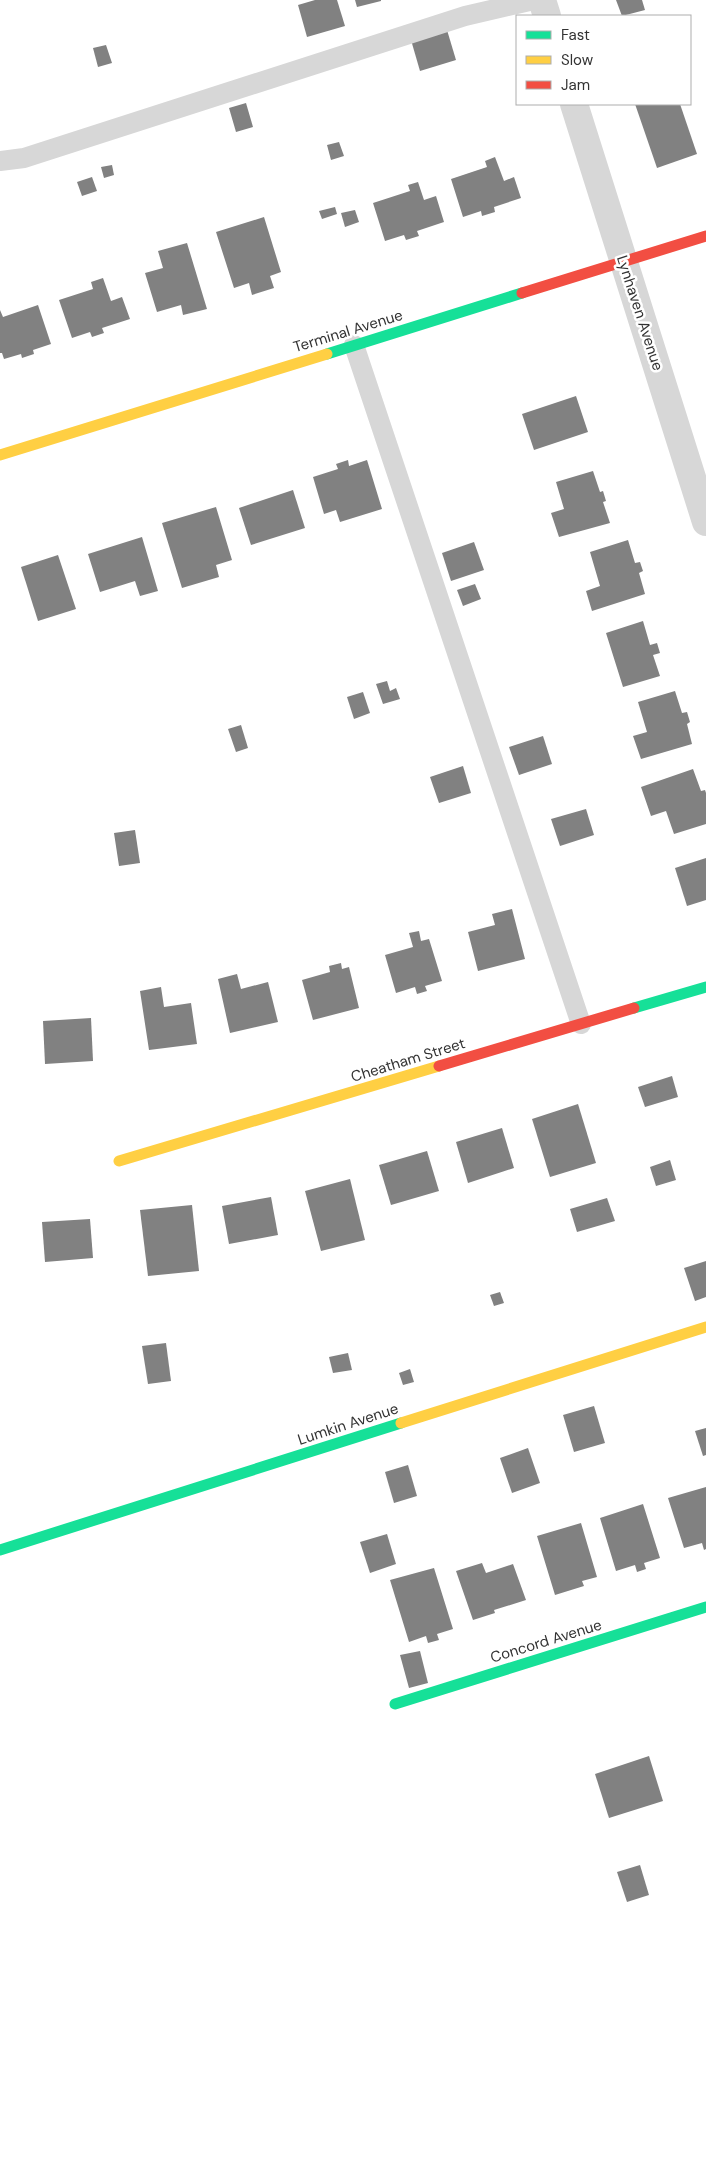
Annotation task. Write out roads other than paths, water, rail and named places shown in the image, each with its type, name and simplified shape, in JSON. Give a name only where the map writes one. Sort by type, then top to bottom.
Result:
[{"type":"street","points":[[542,0],[547,15]]},
{"type":"street","name":"Lynhaven Avenue","points":[[574,105],[706,522]]},
{"type":"street","name":"Terminal Avenue","points":[[0,455],[706,236]]},
{"type":"street","name":"Cheatham Street","points":[[119,1161],[706,988]]},
{"type":"street","name":"Lumkin Avenue","points":[[0,1550],[706,1327]]},
{"type":"street","name":"Concord Avenue","points":[[395,1704],[706,1607]]},
{"type":"lane","points":[[0,161],[24,158],[465,16],[534,0]]},
{"type":"lane","points":[[354,345],[581,1024]]}]
